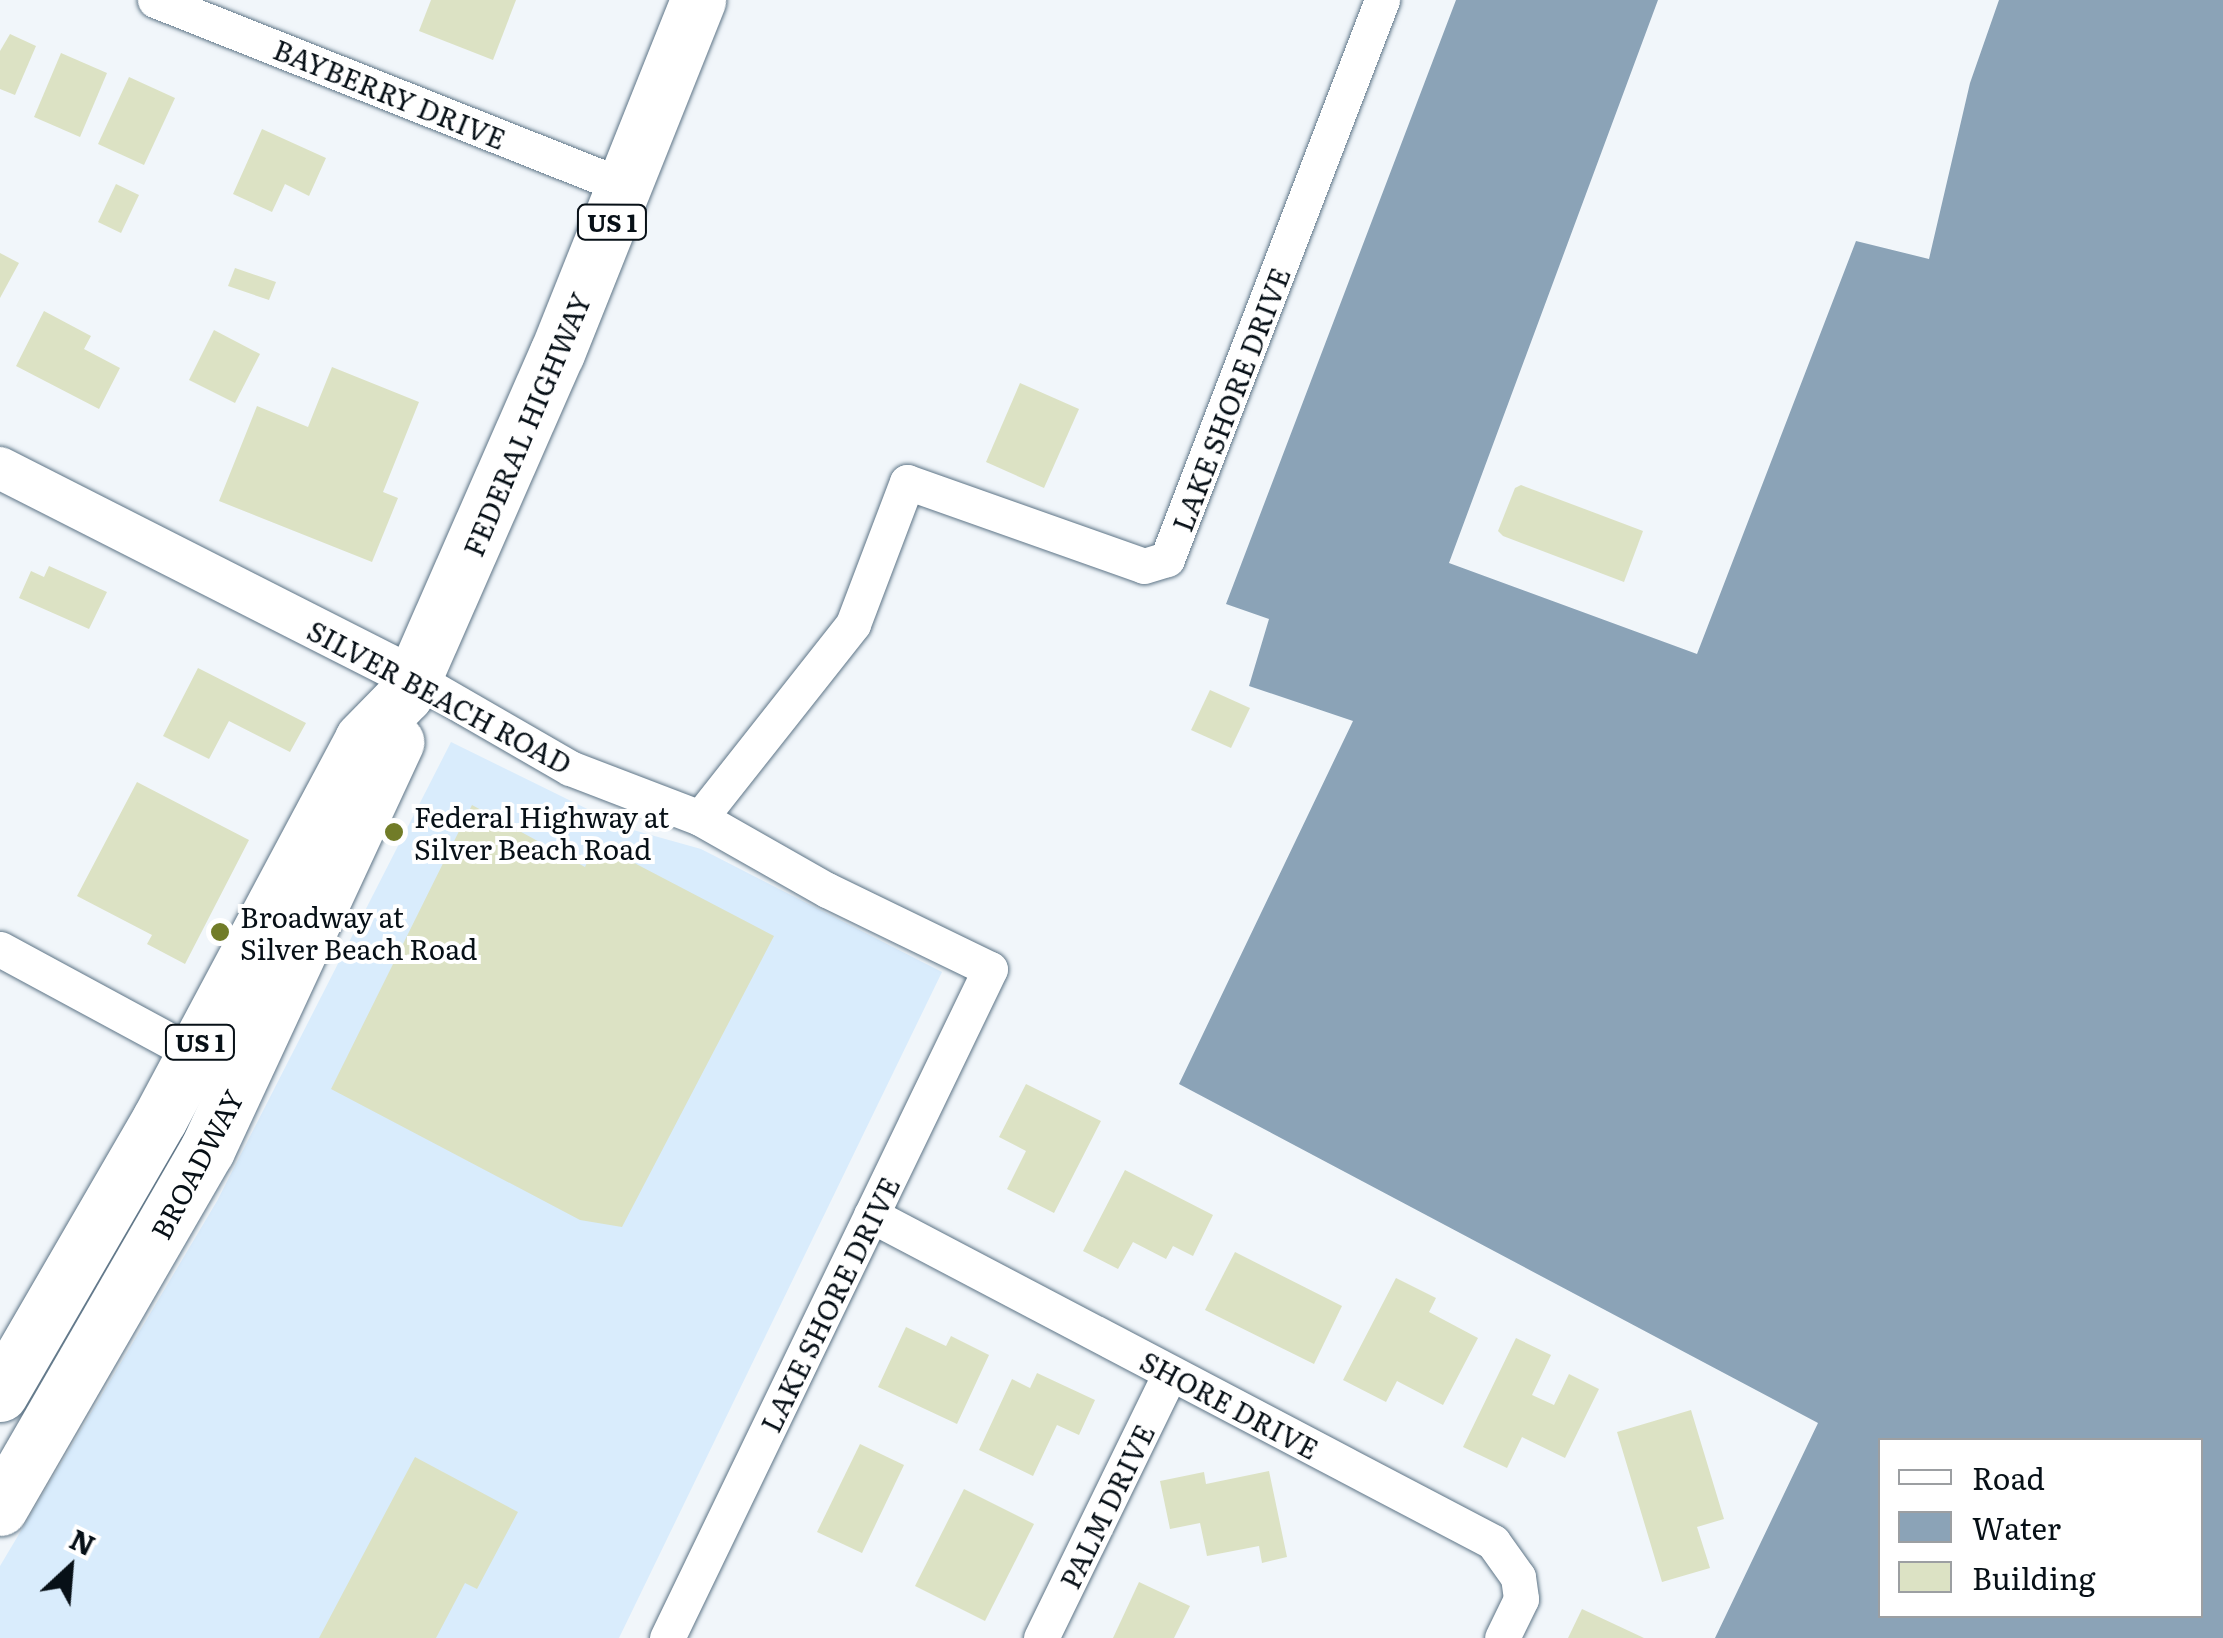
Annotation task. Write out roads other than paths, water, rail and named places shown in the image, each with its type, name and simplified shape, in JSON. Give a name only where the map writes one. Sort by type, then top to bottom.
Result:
[{"type":"main road","name":"FEDERAL HIGHWAY","points":[[410,687],[496,498],[626,186],[698,0]]},
{"type":"main road","name":"BROADWAY","points":[[0,1394],[194,1054],[362,740],[410,687]]},
{"type":"main road","name":"BROADWAY","points":[[0,1508],[207,1150],[393,757],[410,687]]},
{"type":"main road","points":[[0,1438],[85,1297],[88,1271],[80,1257]]},
{"type":"street","name":"BAYBERRY DRIVE","points":[[155,0],[626,186]]},
{"type":"street","name":"LAKE SHORE DRIVE","points":[[700,818],[853,624],[907,482],[1144,566],[1168,558],[1382,0]]},
{"type":"street","name":"SILVER BEACH ROAD","points":[[0,468],[570,768],[700,818],[828,890],[990,969]]},
{"type":"street","points":[[0,949],[194,1054]]},
{"type":"street","name":"LAKE SHORE DRIVE","points":[[667,1638],[990,969]]},
{"type":"street","name":"SHORE DRIVE","points":[[872,1215],[1492,1542],[1518,1577],[1520,1600],[1502,1638]]},
{"type":"street","name":"PALM DRIVE","points":[[1041,1638],[1170,1373]]},
{"type":"water","points":[[1456,0],[1658,0],[1449,563],[1697,654],[1856,241],[1929,259],[1970,83],[1999,0],[2223,0],[2223,1638],[1715,1638],[1818,1423],[1179,1084],[1353,721],[1249,686],[1269,619],[1226,604]]},
{"type":"place","name":"Federal Highway at Silver Beach Road","points":[[394,832]]},
{"type":"place","name":"Broadway at Silver Beach Road","points":[[220,932]]}]
